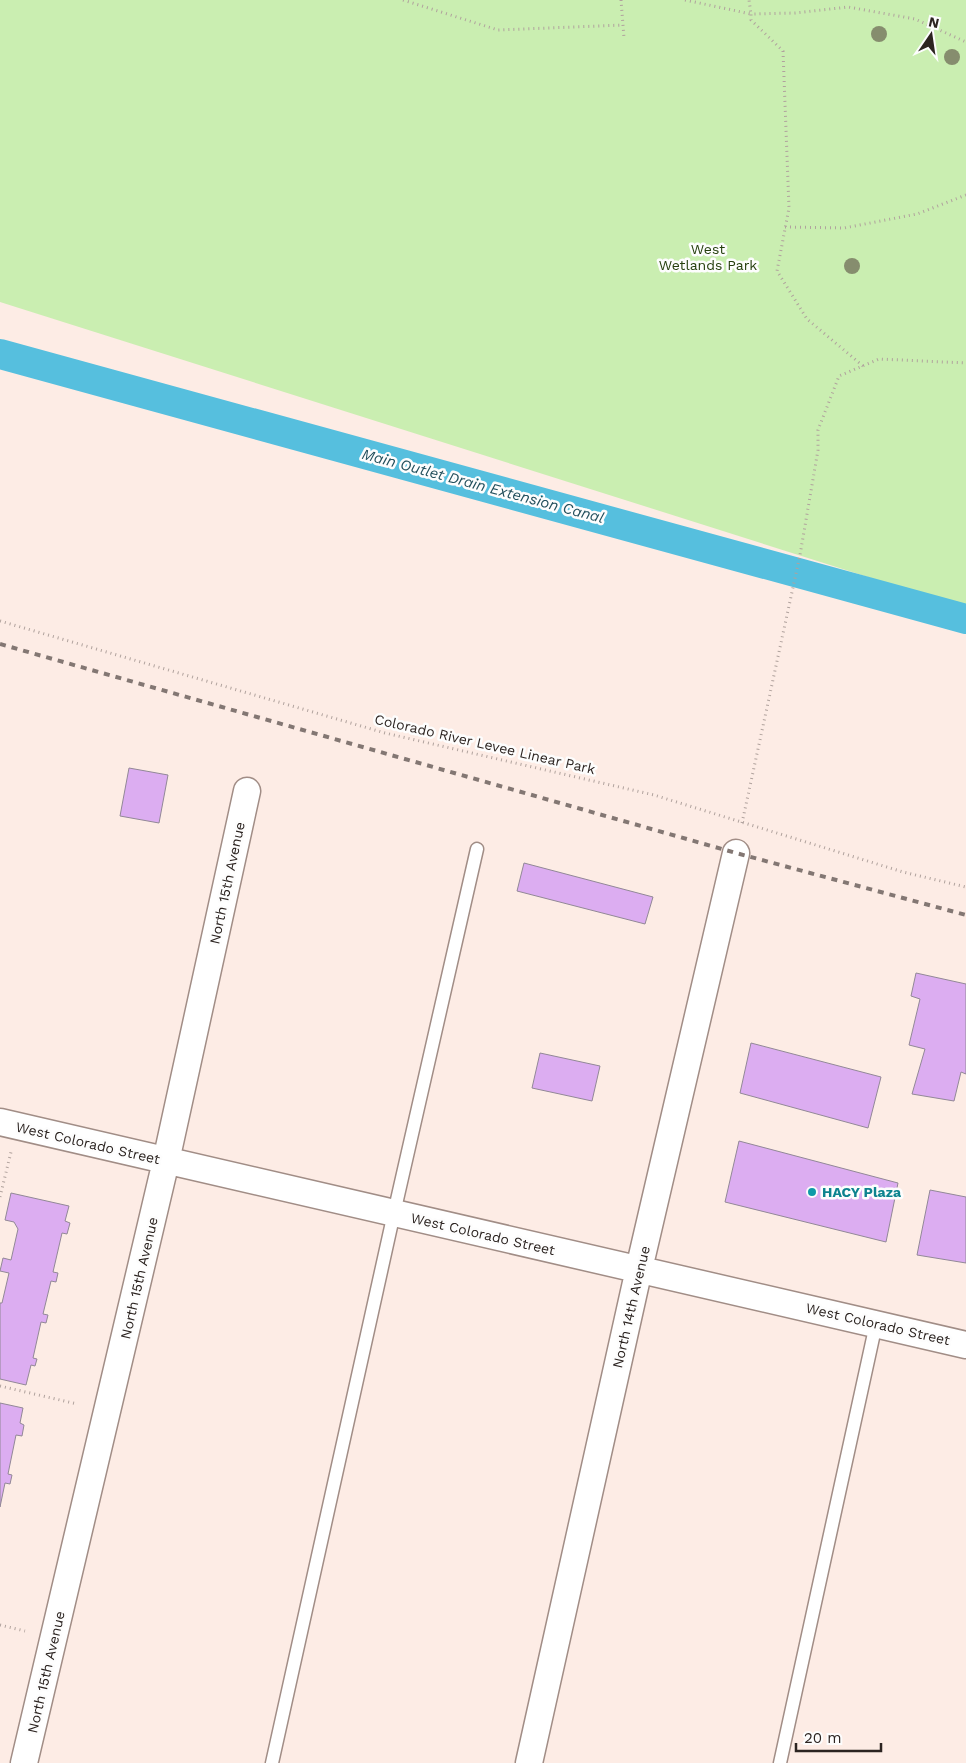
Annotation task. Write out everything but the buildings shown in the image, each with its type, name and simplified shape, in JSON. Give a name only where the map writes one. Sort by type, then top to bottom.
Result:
[{"type":"street","name":"North 15th Avenue","points":[[24,1763],[166,1161],[248,791]]},
{"type":"street","name":"North 14th Avenue","points":[[529,1763],[639,1269],[736,852]]},
{"type":"street","name":"West Colorado Street","points":[[0,1122],[966,1345]]},
{"type":"lane","points":[[272,1763],[477,849]]},
{"type":"lane","points":[[780,1763],[876,1324]]},
{"type":"path","points":[[403,0],[498,30],[623,25]]},
{"type":"path","points":[[621,0],[624,38]]},
{"type":"path","points":[[685,0],[751,14],[795,13],[848,7],[914,19],[966,42]]},
{"type":"path","points":[[749,0],[751,20],[783,51],[789,208],[777,271],[807,319],[862,366]]},
{"type":"path","points":[[785,227],[844,228],[917,214],[966,195]]},
{"type":"path","points":[[736,852],[800,555],[818,450],[818,430],[839,376],[879,359],[966,363]]},
{"type":"path","name":"Colorado River Levee Linear Park","points":[[0,621],[385,733],[562,775],[619,786],[903,872],[966,887]]},
{"type":"path","points":[[0,1197],[11,1149]]},
{"type":"path","points":[[0,1386],[78,1404]]},
{"type":"path","points":[[0,1625],[25,1631]]},
{"type":"green space","name":"West Wetlands Park","points":[[0,0],[966,0],[966,608],[0,302]]},
{"type":"waterway","name":"Main Outlet Drain Extension Canal","points":[[0,354],[966,619]]},
{"type":"railway","points":[[0,644],[736,853],[966,915]]},
{"type":"place","name":"HACY Plaza","points":[[812,1192]]}]
